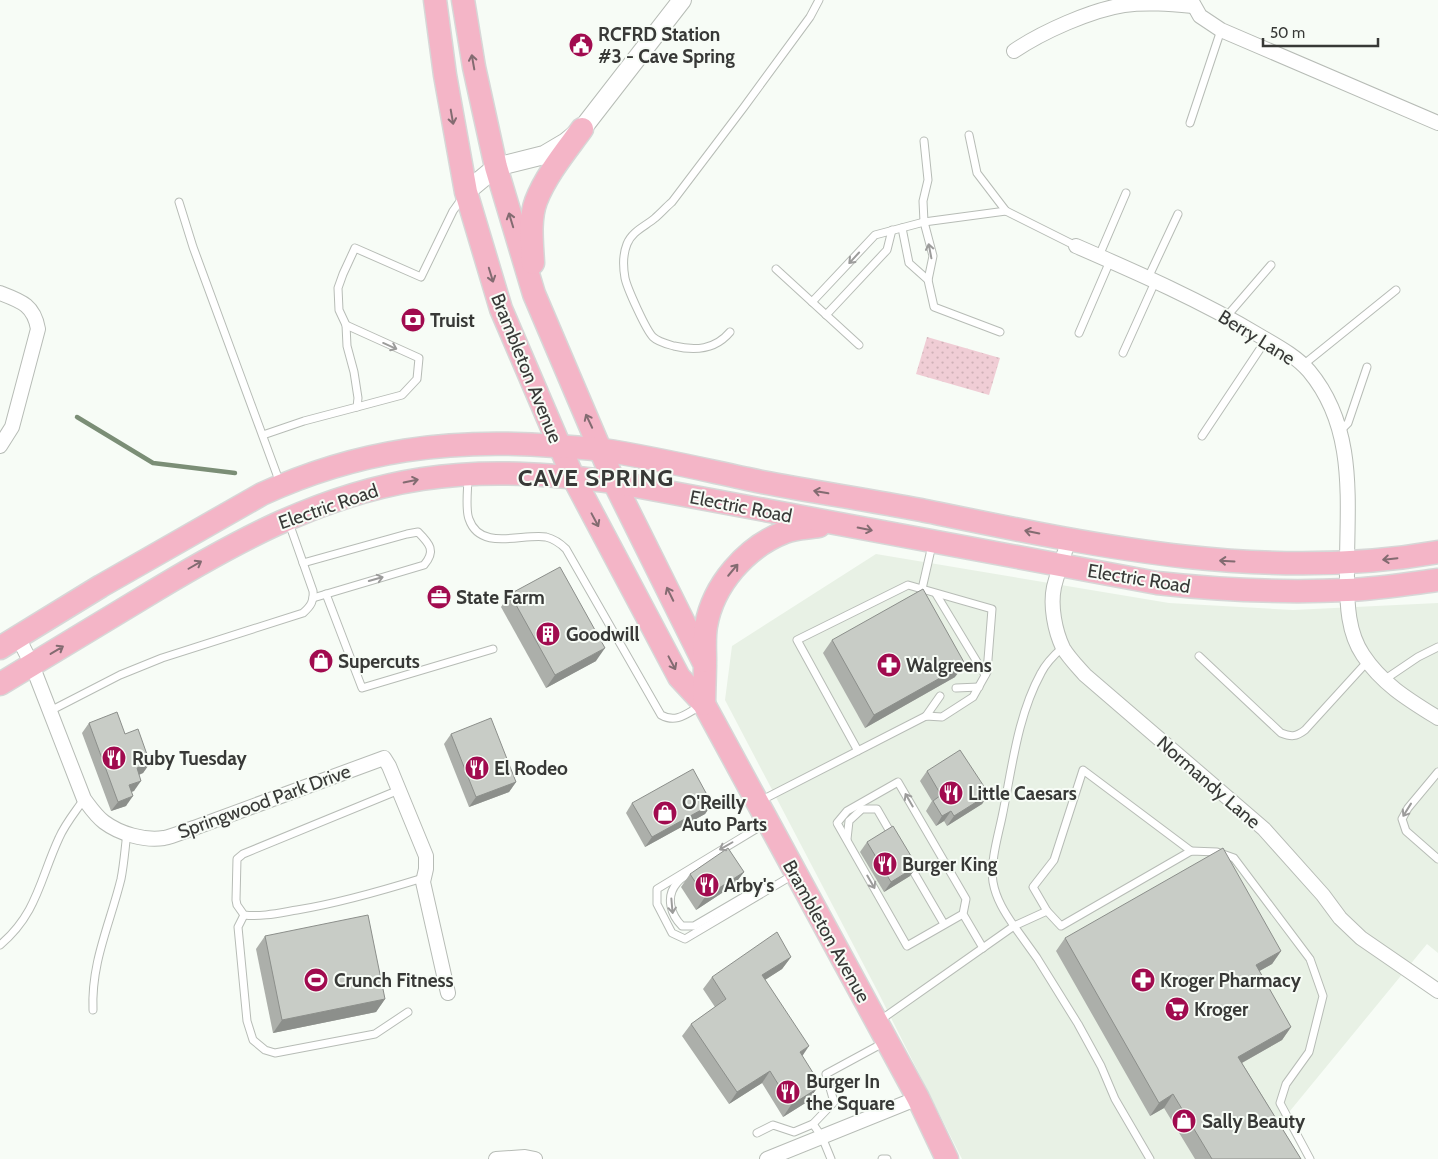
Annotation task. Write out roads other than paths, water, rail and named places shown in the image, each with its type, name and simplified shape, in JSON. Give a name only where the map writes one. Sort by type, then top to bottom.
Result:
[{"type":"main road","name":"Brambleton Avenue","points":[[435,0],[445,76],[466,192],[501,310],[558,446],[572,477],[679,676],[704,704],[918,1098],[947,1159]]},
{"type":"main road","name":"Brambleton Avenue","points":[[463,0],[474,67],[496,168],[534,294],[614,482],[705,664],[704,704]]},
{"type":"main road","points":[[534,294],[531,235],[536,202],[548,177],[582,128]]},
{"type":"main road","name":"Electric Road","points":[[9,642],[101,586],[262,494],[334,466],[404,450],[448,444],[492,443],[602,450],[1069,539],[1163,555],[1225,561],[1294,564],[1399,558],[1438,552]]},
{"type":"main road","name":"Electric Road","points":[[0,684],[221,551],[287,518],[329,502],[375,488],[422,479],[468,474],[535,473],[614,482],[1157,583],[1214,589],[1286,592],[1347,590],[1438,580]]},
{"type":"main road","points":[[221,551],[246,527],[284,502],[281,486]]},
{"type":"main road","points":[[705,664],[706,626],[716,597],[731,571],[757,546],[786,532],[834,523]]},
{"type":"street","points":[[466,192],[496,168],[544,155],[566,142],[582,128],[682,0]]},
{"type":"street","points":[[1014,51],[1027,42],[1054,29],[1102,10],[1149,3],[1192,3],[1200,16],[1221,30],[1438,123]]},
{"type":"street","name":"Berry Lane","points":[[1076,246],[1227,316],[1290,354],[1320,386],[1339,432],[1347,464],[1349,491],[1346,519],[1347,590],[1348,612],[1353,634],[1361,654],[1383,680],[1402,696],[1438,718]]},
{"type":"street","points":[[0,293],[24,303],[32,311],[38,329],[12,427],[0,446]]},
{"type":"street","name":"Normandy Lane","points":[[1069,539],[1053,589],[1053,609],[1056,628],[1063,647],[1070,658],[1085,675],[1264,829],[1323,895],[1340,918],[1361,938],[1438,991]]},
{"type":"street","name":"Springwood Park Drive","points":[[9,642],[32,665],[84,798],[92,811],[104,822],[127,833],[146,838],[164,838],[381,758],[386,760],[426,856],[425,892],[448,993]]},
{"type":"street","points":[[767,1159],[918,1098]]},
{"type":"street","points":[[496,1159],[525,1157],[535,1159]]},
{"type":"lane","points":[[730,332],[716,344],[703,349],[687,350],[666,344],[653,337],[626,282],[624,260],[627,244],[632,236],[658,216],[672,202],[744,108],[810,17],[819,0]]},
{"type":"lane","points":[[1190,124],[1221,30]]},
{"type":"lane","points":[[969,135],[977,173],[1006,211],[1076,246]]},
{"type":"lane","points":[[924,141],[928,180],[923,201],[924,222],[932,256],[928,280],[934,308],[1000,332]]},
{"type":"lane","points":[[357,407],[358,398],[354,372],[347,346],[346,325],[339,310],[338,288],[342,274],[355,248],[421,277],[453,211],[466,192]]},
{"type":"lane","points":[[1079,333],[1126,193]]},
{"type":"lane","points":[[179,202],[193,247],[281,486]]},
{"type":"lane","points":[[812,302],[875,235],[924,222],[1006,211]]},
{"type":"lane","points":[[1124,352],[1178,214]]},
{"type":"lane","points":[[902,228],[910,263],[928,280]]},
{"type":"lane","points":[[826,315],[886,250],[892,230]]},
{"type":"lane","points":[[1227,316],[1271,266]]},
{"type":"lane","points":[[776,269],[859,345]]},
{"type":"lane","points":[[1302,365],[1396,290]]},
{"type":"lane","points":[[263,435],[304,421],[402,395],[418,380],[419,358],[346,325]]},
{"type":"lane","points":[[1202,436],[1266,340]]},
{"type":"lane","points":[[1339,432],[1348,423],[1367,367]]},
{"type":"lane","points":[[468,474],[468,518],[472,526],[480,534],[495,539],[546,537],[566,548],[661,715],[668,719],[676,719],[704,704]]},
{"type":"lane","points":[[50,711],[120,675],[162,658],[303,612],[310,607],[313,598],[287,518]]},
{"type":"lane","points":[[303,563],[418,532],[431,548],[430,557],[424,565],[313,598]]},
{"type":"lane","points":[[922,590],[933,542]]},
{"type":"lane","points":[[858,751],[798,640],[908,585],[992,609],[987,672],[979,688],[973,697],[942,718],[926,716]]},
{"type":"lane","points":[[327,594],[362,688],[493,649]]},
{"type":"lane","points":[[936,594],[985,675]]},
{"type":"lane","points":[[1063,647],[1050,659],[1041,673],[1026,707],[1018,737],[996,852],[993,881],[1002,908],[1037,958],[1078,1024],[1101,1066],[1115,1099],[1150,1159]]},
{"type":"lane","points":[[1383,680],[1418,657],[1438,647]]},
{"type":"lane","points":[[1199,656],[1281,732],[1289,736],[1297,736],[1305,730],[1367,662]]},
{"type":"lane","points":[[956,688],[979,688]]},
{"type":"lane","points":[[757,802],[926,716],[940,696]]},
{"type":"lane","points":[[1191,851],[1084,770],[1054,860],[1033,887],[1047,911],[1061,926],[1191,851],[1217,852],[1234,858],[1310,959],[1323,996],[1309,1052],[1286,1084],[1280,1103],[1310,1159]]},
{"type":"lane","points":[[1438,772],[1408,808],[1402,819],[1406,831],[1438,859]]},
{"type":"lane","points":[[963,914],[908,946],[837,823],[847,811],[898,782],[966,899],[963,914],[983,948]]},
{"type":"lane","points":[[244,915],[236,900],[237,859],[243,854],[399,790]]},
{"type":"lane","points":[[0,946],[20,926],[28,914],[39,891],[49,860],[60,835],[84,798]]},
{"type":"lane","points":[[847,840],[849,821],[862,809],[878,809],[896,842]]},
{"type":"lane","points":[[768,822],[657,889],[657,904],[672,933],[685,939],[796,874]]},
{"type":"lane","points":[[93,1010],[92,989],[95,968],[121,877],[127,833]]},
{"type":"lane","points":[[709,856],[698,868],[677,882],[673,889],[670,902],[672,914],[682,926],[694,926],[759,888],[771,888]]},
{"type":"lane","points":[[906,858],[944,924]]},
{"type":"lane","points":[[244,915],[269,915],[342,901],[424,878]]},
{"type":"lane","points":[[757,1132],[773,1125],[794,1132],[813,1124],[834,1102],[826,1074],[882,1032],[983,948],[1014,926],[1047,911]]},
{"type":"lane","points":[[244,915],[238,927],[247,1021],[253,1040],[265,1050],[275,1053],[375,1034],[408,1012]]},
{"type":"lane","points":[[813,1124],[822,1137],[831,1159]]},
{"type":"waterway","points":[[77,417],[153,463],[235,473]]},
{"type":"place","name":"RCFRD Station #3 - Cave Spring","points":[[581,45]]},
{"type":"place","name":"Truist","points":[[413,320]]},
{"type":"place","name":"State Farm","points":[[439,597]]},
{"type":"place","name":"Goodwill","points":[[548,634]]},
{"type":"place","name":"Supercuts","points":[[321,661]]},
{"type":"place","name":"Walgreens","points":[[889,665]]},
{"type":"place","name":"Ruby Tuesday","points":[[114,758]]},
{"type":"place","name":"El Rodeo","points":[[477,768]]},
{"type":"place","name":"Little Caesars","points":[[951,793]]},
{"type":"place","name":"O'Reilly Auto Parts","points":[[665,813]]},
{"type":"place","name":"Burger King","points":[[885,864]]},
{"type":"place","name":"Arby's","points":[[707,885]]},
{"type":"place","name":"Crunch Fitness","points":[[316,980]]},
{"type":"place","name":"Kroger Pharmacy","points":[[1143,980]]},
{"type":"place","name":"Kroger","points":[[1177,1009]]},
{"type":"place","name":"Burger In the Square","points":[[788,1092]]},
{"type":"place","name":"Sally Beauty","points":[[1184,1121]]},
{"type":"district","name":"CAVE SPRING","points":[[596,478]]}]
